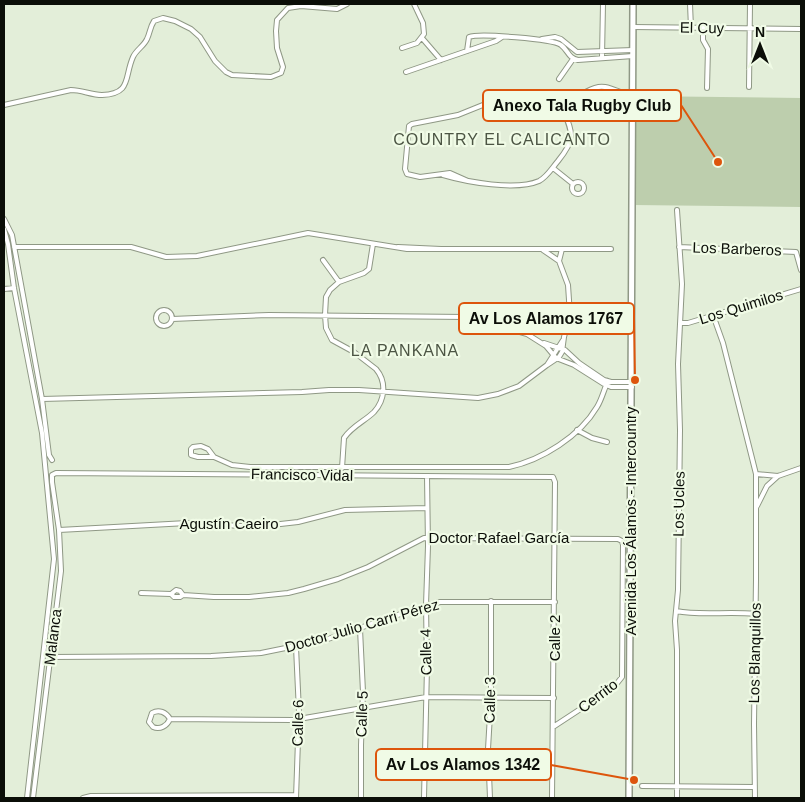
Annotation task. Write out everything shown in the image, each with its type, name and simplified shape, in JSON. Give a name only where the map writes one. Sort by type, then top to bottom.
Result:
[{"type":"main road","name":"Avenida Los Álamos - Intercountry","points":[[629,798],[633,4]]},
{"type":"street","points":[[4,105],[71,90],[80,90],[93,94],[114,93],[124,87],[128,80],[133,55],[147,39],[149,29],[154,21],[163,18],[175,21],[191,29],[200,37],[215,61],[226,72],[232,75],[271,77],[281,73],[283,67],[277,48],[276,31],[277,20],[288,8],[310,6],[337,8],[347,4]]},
{"type":"street","points":[[402,48],[417,43],[424,34],[424,26],[414,4]]},
{"type":"street","points":[[602,57],[603,4]]},
{"type":"street","points":[[690,4],[691,28]]},
{"type":"street","points":[[749,87],[750,4]]},
{"type":"street","name":"El Cuy","points":[[633,28],[801,29]]},
{"type":"street","points":[[703,28],[703,40],[708,49],[707,88]]},
{"type":"street","points":[[467,51],[470,36],[502,37],[537,40],[561,45],[573,59]]},
{"type":"street","points":[[406,72],[496,41],[502,37]]},
{"type":"street","points":[[422,38],[441,60]]},
{"type":"street","points":[[537,40],[558,38],[565,41],[577,52],[633,53]]},
{"type":"street","points":[[573,59],[633,53]]},
{"type":"street","points":[[559,79],[573,59]]},
{"type":"street","points":[[563,109],[571,129],[569,148],[543,178],[529,184],[487,184],[442,174],[417,177],[406,172],[408,128],[410,124],[458,115],[510,94],[518,96],[533,110],[550,114],[563,109],[586,93],[601,86],[632,98]]},
{"type":"street","points":[[553,168],[573,184]]},
{"type":"street","name":"Los Ucles","points":[[677,210],[682,284],[678,364],[680,430],[676,611],[677,798]]},
{"type":"street","points":[[4,219],[11,232],[14,247],[42,399],[49,455],[52,460]]},
{"type":"street","points":[[4,229],[32,373],[42,439],[54,559],[27,798]]},
{"type":"street","points":[[14,247],[132,247],[164,256],[197,256],[308,233],[398,247],[441,249],[611,249]]},
{"type":"street","points":[[342,468],[344,438],[375,411],[384,392],[381,376],[378,371],[354,352],[330,339],[326,328],[325,315],[327,295],[339,282],[364,273],[368,269],[373,244]]},
{"type":"street","name":"Los Barberos","points":[[679,247],[796,252],[801,270]]},
{"type":"street","points":[[541,249],[559,261]]},
{"type":"street","points":[[42,399],[330,390],[484,398],[498,394],[523,384],[561,355],[561,348],[569,320],[570,300],[568,285],[559,261],[562,249]]},
{"type":"street","points":[[323,260],[339,282]]},
{"type":"street","points":[[4,289],[14,288]]},
{"type":"street","name":"Los Quimilos","points":[[680,323],[688,323],[801,289]]},
{"type":"street","points":[[166,310],[171,313],[172,318],[171,323],[164,327],[157,323],[156,318],[160,311],[166,310]]},
{"type":"street","points":[[172,318],[325,315],[462,317],[522,332],[542,342],[561,348],[607,383]]},
{"type":"street","name":"Los Blanquillos","points":[[714,315],[723,343],[756,474],[755,798]]},
{"type":"street","points":[[542,342],[557,358],[607,383],[632,385]]},
{"type":"street","points":[[547,365],[552,354],[561,348]]},
{"type":"street","points":[[214,457],[204,447],[196,446],[191,449],[191,455],[194,457],[214,457],[238,466],[342,468],[508,467],[547,452],[563,443],[596,408],[607,383]]},
{"type":"street","points":[[577,430],[592,438],[608,442]]},
{"type":"street","points":[[756,474],[778,476],[801,468]]},
{"type":"street","name":"Francisco Vidal","points":[[52,475],[56,473],[553,478]]},
{"type":"street","name":"Malanca","points":[[33,798],[61,571],[59,530],[52,475]]},
{"type":"street","name":"Calle 4","points":[[424,798],[427,667],[427,476]]},
{"type":"street","name":"Los Blanquillos","points":[[756,508],[767,486],[778,476]]},
{"type":"street","name":"Calle 2","points":[[552,798],[555,602],[555,482],[553,478]]},
{"type":"street","name":"Agustín Caeiro","points":[[59,530],[187,523],[263,526],[298,522],[345,510],[427,508]]},
{"type":"street","name":"Doctor Rafael García","points":[[141,593],[171,594],[177,590],[183,594],[214,597],[249,597],[288,593],[355,573],[422,538],[428,537],[616,538]]},
{"type":"street","name":"Cerrito","points":[[554,727],[614,687],[622,677],[623,545],[621,540],[616,538]]},
{"type":"street","name":"Doctor Rafael García","points":[[171,594],[176,598],[183,594]]},
{"type":"street","name":"Doctor Julio Carri Pérez","points":[[50,657],[261,653],[296,647],[360,629],[426,605],[452,601],[555,602]]},
{"type":"street","name":"Calle 3","points":[[490,798],[488,749],[491,697],[491,601]]},
{"type":"street","points":[[676,611],[696,614],[727,612],[755,614]]},
{"type":"street","name":"Calle 5","points":[[360,629],[363,673],[361,798]]},
{"type":"street","name":"Calle 6","points":[[296,647],[299,719],[296,797]]},
{"type":"street","points":[[170,719],[299,719],[426,697],[554,698]]},
{"type":"street","points":[[157,711],[165,713],[170,719],[167,724],[160,728],[153,727],[149,722],[152,713],[157,711]]},
{"type":"street","points":[[642,786],[754,787]]},
{"type":"street","points":[[83,798],[91,796],[296,797]]},
{"type":"green space","points":[[635,96],[801,98],[801,207],[634,205],[634,113],[641,109],[640,98],[635,98]]},
{"type":"place","name":"Anexo Tala Rugby Club","points":[[718,162]]},
{"type":"place","name":"Av Los Alamos 1767","points":[[635,380]]},
{"type":"place","name":"Av Los Alamos 1342","points":[[634,780]]},
{"type":"district","name":"COUNTRY EL CALICANTO","points":[[502,139]]},
{"type":"district","name":"LA PANKANA","points":[[405,350]]}]
